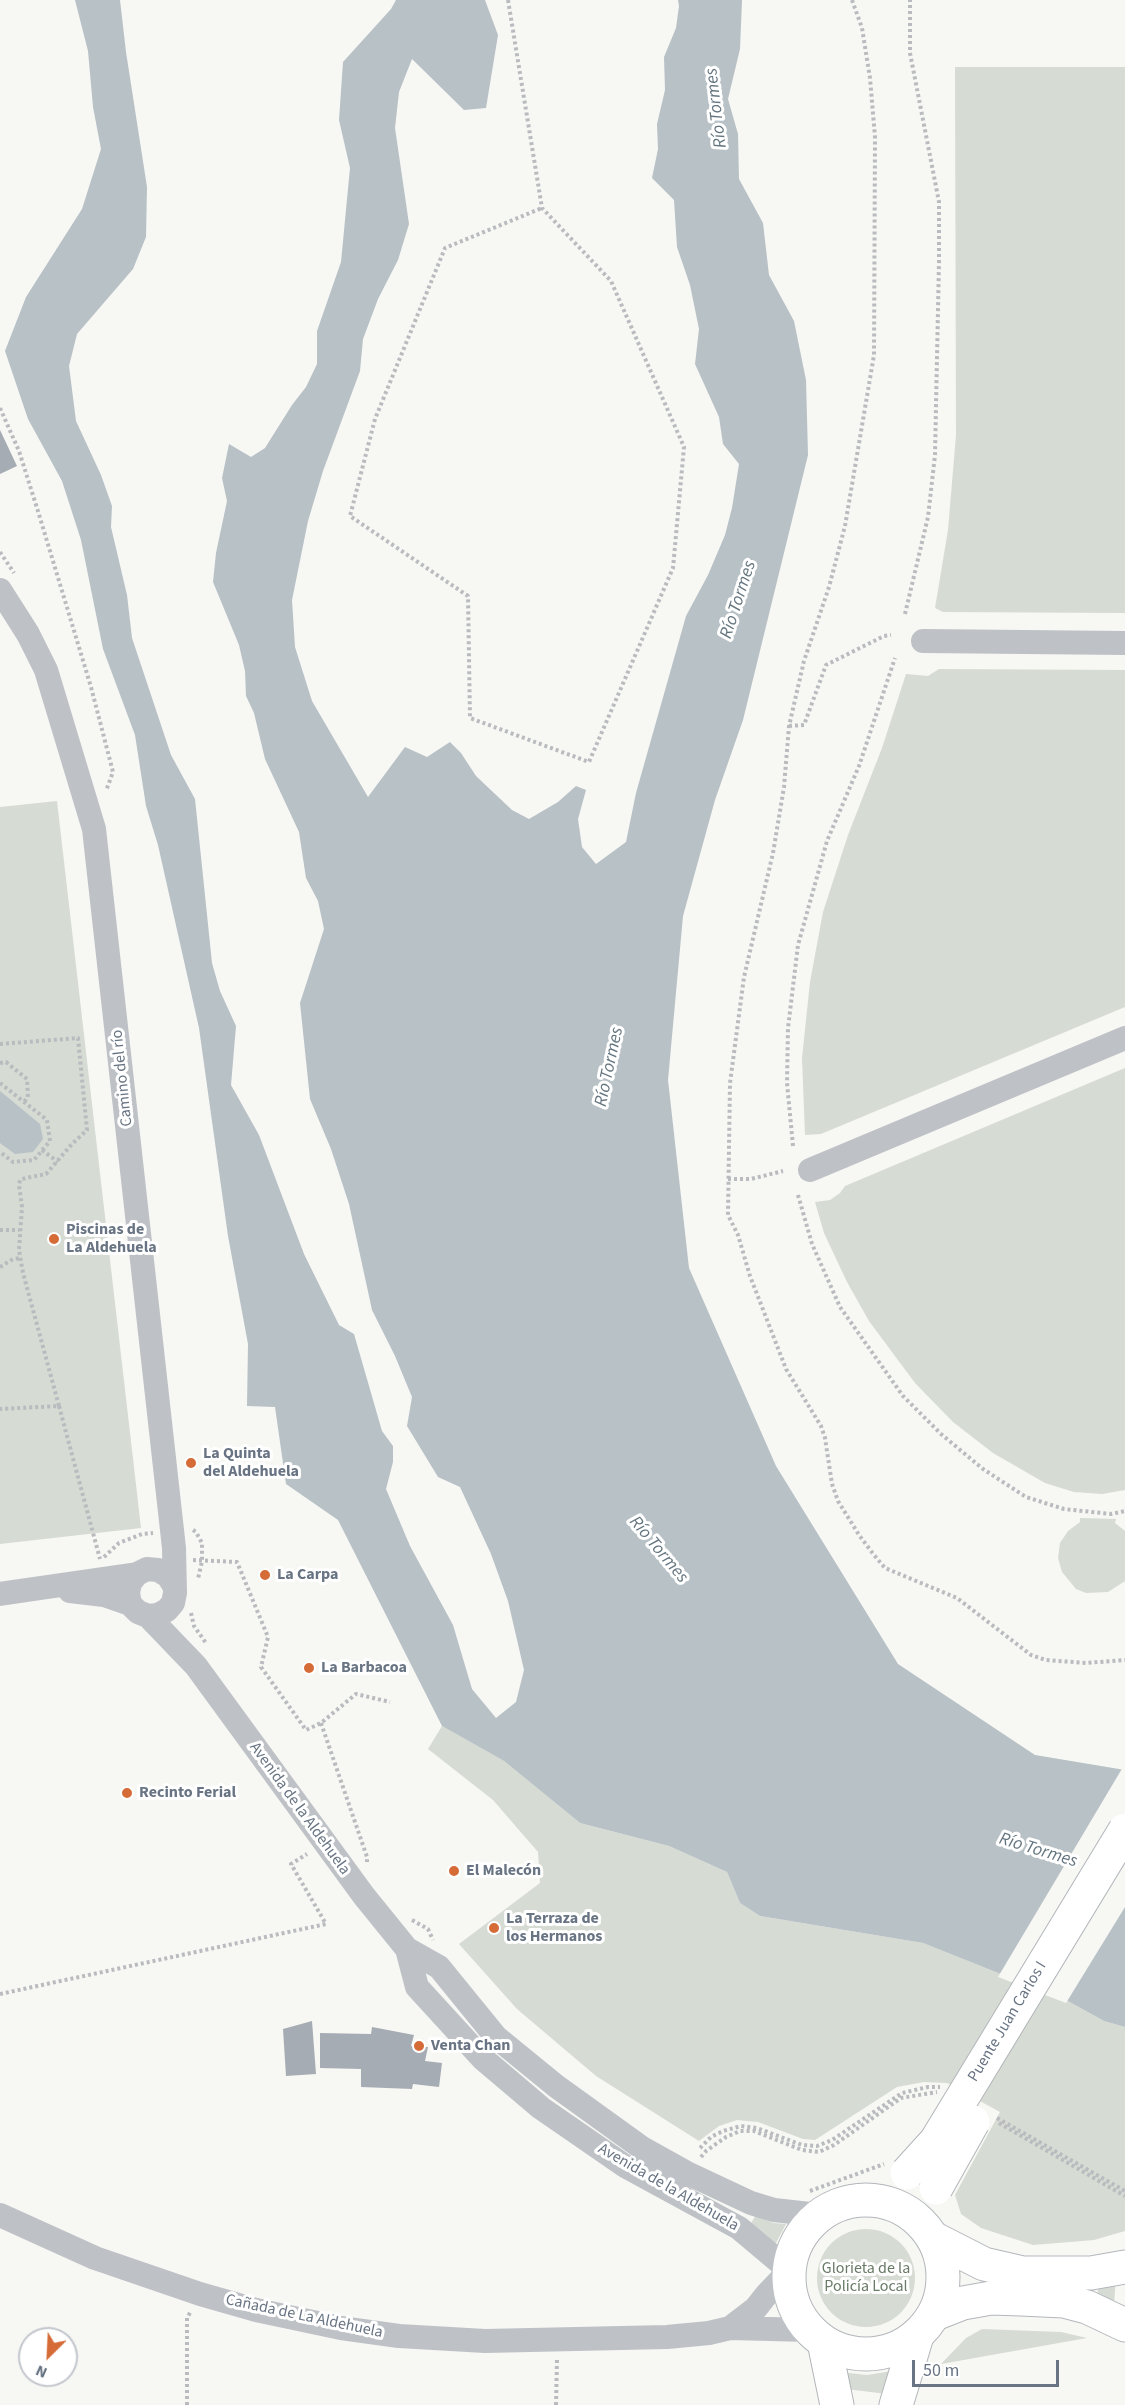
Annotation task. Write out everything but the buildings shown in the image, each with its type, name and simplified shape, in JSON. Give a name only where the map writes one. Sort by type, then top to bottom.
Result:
[{"type":"main road","name":"Puente Juan Carlos I","points":[[873,2200],[897,2168],[936,2141],[1125,1830]]},
{"type":"main road","name":"Puente Juan Carlos I","points":[[930,2233],[936,2188],[952,2156],[1125,1868]]},
{"type":"main road","points":[[837,2405],[816,2336],[794,2306],[788,2271],[794,2249],[804,2230],[810,2205],[836,2205],[854,2200],[873,2200],[893,2205],[911,2214],[930,2233],[984,2264],[1023,2272],[1091,2273],[1125,2267]]},
{"type":"main road","points":[[896,2405],[926,2325],[943,2289],[942,2262],[930,2233]]},
{"type":"main road","points":[[816,2336],[854,2354],[887,2352],[963,2303],[991,2298],[1065,2301],[1087,2307],[1125,2325]]},
{"type":"street","name":"Camino del río","points":[[0,590],[28,634],[46,670],[94,829],[173,1532],[184,1594]]},
{"type":"street","points":[[923,641],[1125,643]]},
{"type":"street","points":[[810,1170],[1125,1038]]},
{"type":"street","name":"Avenida de la Aldehuela","points":[[0,1594],[43,1588],[97,1566],[137,1574]]},
{"type":"street","points":[[147,1569],[158,1570],[168,1576],[184,1594],[158,1615],[139,1610],[128,1593],[130,1583],[137,1574],[147,1569]]},
{"type":"street","name":"Avenida de la Aldehuela","points":[[43,1588],[104,1595],[139,1610],[196,1666],[351,1879],[407,1949],[439,1967],[496,2037],[556,2086],[642,2148],[687,2173],[751,2203],[774,2211],[810,2205]]},
{"type":"street","name":"Avenida de la Aldehuela","points":[[184,1594],[196,1666]]},
{"type":"street","name":"Avenida de la Aldehuela","points":[[407,1949],[417,1987],[482,2058],[541,2108],[625,2166],[739,2228],[788,2271]]},
{"type":"street","name":"Cañada de La Aldehuela","points":[[0,2215],[95,2258],[200,2294],[256,2310],[341,2328],[399,2336],[485,2341],[667,2337],[709,2333],[730,2328],[816,2336]]},
{"type":"street","name":"Cañada de La Aldehuela","points":[[730,2328],[756,2308],[788,2271]]},
{"type":"path","points":[[508,0],[542,208],[611,281],[684,447],[673,568],[589,762],[470,718],[468,596],[350,516],[375,419],[445,248],[542,208]]},
{"type":"path","points":[[852,0],[862,28],[870,78],[875,137],[874,356],[844,526],[829,587],[804,661],[789,726],[784,787],[772,853],[744,977],[730,1083],[728,1215],[738,1235],[773,1340],[786,1369],[825,1438],[832,1484],[838,1501],[859,1536],[885,1568],[957,1598],[1031,1655],[1046,1660],[1086,1663],[1125,1660]]},
{"type":"path","points":[[905,614],[928,518],[935,455],[939,202],[910,53],[910,0]]},
{"type":"path","points":[[0,408],[19,451],[90,687],[113,772],[106,791]]},
{"type":"path","points":[[789,726],[804,725],[826,665],[884,636],[891,635]]},
{"type":"path","points":[[793,1146],[787,1083],[798,945],[827,841],[859,766],[895,657]]},
{"type":"path","points":[[0,1044],[78,1038],[87,1130],[46,1174],[20,1180],[21,1258],[70,1445],[97,1566]]},
{"type":"path","points":[[0,1063],[6,1062],[27,1079],[27,1097],[24,1102]]},
{"type":"path","points":[[0,1083],[47,1120],[50,1141],[34,1160],[14,1162],[0,1152]]},
{"type":"path","points":[[42,1150],[58,1162]]},
{"type":"path","points":[[728,1179],[751,1179],[783,1171]]},
{"type":"path","points":[[798,1196],[812,1244],[840,1307],[903,1396],[941,1434],[983,1469],[1026,1497],[1064,1509],[1111,1514],[1125,1511]]},
{"type":"path","points":[[0,1230],[20,1230]]},
{"type":"path","points":[[0,1267],[13,1259],[21,1258]]},
{"type":"path","points":[[0,1409],[59,1406]]},
{"type":"path","points":[[97,1566],[119,1543],[142,1534],[192,1530],[196,1532],[202,1543],[202,1561],[184,1594],[194,1626],[207,1644]]},
{"type":"path","points":[[192,1559],[237,1562],[268,1637],[261,1667],[306,1730],[321,1723],[356,1694],[390,1702]]},
{"type":"path","points":[[321,1723],[367,1857],[364,1862],[366,1870]]},
{"type":"path","points":[[0,1994],[326,1924],[291,1864],[309,1852]]},
{"type":"path","points":[[405,1917],[419,1922],[428,1929],[438,1949]]},
{"type":"path","points":[[810,2205],[897,2168]]},
{"type":"path","points":[[187,2405],[187,2318],[200,2294]]},
{"type":"path","points":[[556,2405],[557,2340]]},
{"type":"green space","points":[[955,67],[1125,67],[1125,613],[943,612],[935,608],[948,530],[956,435]]},
{"type":"green space","points":[[939,669],[1125,670],[1125,1007],[821,1134],[805,1135],[802,1058],[810,982],[823,912],[906,674],[928,676]]},
{"type":"green space","name":"Piscinas de La Aldehuela","points":[[57,801],[141,1528],[0,1544],[0,807]]},
{"type":"green space","points":[[1125,1068],[1125,1490],[1102,1494],[1074,1492],[1045,1483],[993,1453],[953,1422],[915,1383],[869,1321],[847,1282],[824,1233],[815,1202],[830,1200],[845,1186]]},
{"type":"green space","points":[[1080,1518],[1116,1519],[1115,1523],[1125,1531],[1125,1581],[1108,1592],[1086,1593],[1076,1589],[1062,1572],[1058,1558],[1060,1543],[1068,1531],[1080,1522]]},
{"type":"green space","points":[[442,1726],[504,1761],[580,1823],[669,1846],[727,1872],[740,1903],[760,1916],[923,1943],[1066,2000],[1104,2021],[1125,2027],[1125,2231],[1094,2240],[1033,2245],[981,2228],[961,2214],[955,2195],[1000,2112],[947,2083],[924,2082],[897,2087],[815,2140],[803,2139],[758,2122],[737,2120],[719,2126],[699,2141],[596,2076],[517,2009],[459,1944],[540,1883],[538,1852],[493,1800],[428,1749]]},
{"type":"green space","points":[[756,2215],[773,2223],[786,2224],[775,2245],[751,2223]]},
{"type":"green space","name":"Glorieta de la Policía Local","points":[[866,2229],[885,2232],[901,2243],[912,2259],[915,2278],[912,2297],[901,2313],[885,2324],[866,2327],[847,2324],[831,2313],[820,2297],[817,2278],[820,2259],[831,2243],[847,2232]]},
{"type":"green space","points":[[1116,2279],[1114,2304],[1097,2297],[1099,2283]]},
{"type":"green space","points":[[982,2329],[1061,2332],[1087,2338],[941,2364],[966,2338]]},
{"type":"green space","points":[[892,2371],[887,2394],[846,2389],[840,2372],[867,2375]]},
{"type":"water","name":"Río Tormes","points":[[75,0],[120,0],[147,187],[146,237],[133,269],[77,334],[69,366],[76,421],[101,475],[112,506],[111,527],[127,595],[132,638],[171,755],[195,799],[212,963],[220,991],[236,1026],[231,1085],[259,1135],[304,1254],[339,1325],[354,1334],[382,1431],[393,1446],[393,1462],[386,1489],[410,1546],[453,1625],[472,1689],[496,1718],[516,1702],[524,1670],[508,1601],[491,1554],[460,1487],[438,1477],[407,1426],[412,1397],[372,1310],[349,1204],[331,1149],[310,1099],[300,1003],[324,929],[318,901],[306,878],[299,832],[265,759],[254,713],[246,696],[245,671],[239,645],[213,582],[216,553],[227,501],[222,478],[229,444],[251,457],[265,448],[306,387],[317,364],[317,331],[341,262],[350,168],[339,120],[343,62],[391,9],[396,0],[485,0],[498,35],[486,108],[464,110],[412,59],[399,92],[395,128],[409,224],[398,260],[378,299],[363,339],[360,371],[323,471],[308,521],[292,600],[295,647],[312,701],[368,797],[405,747],[427,757],[450,742],[461,753],[476,776],[512,810],[529,819],[558,802],[576,786],[586,790],[578,819],[582,847],[596,864],[626,842],[636,793],[686,616],[708,575],[725,535],[739,464],[723,444],[719,417],[695,364],[699,329],[690,285],[677,247],[674,200],[652,178],[658,149],[657,124],[665,90],[664,57],[676,28],[678,0],[742,0],[740,49],[728,99],[738,134],[739,179],[763,223],[769,275],[794,321],[806,380],[808,455],[743,720],[715,800],[683,916],[668,1080],[689,1268],[776,1466],[898,1664],[1035,1755],[1125,1770],[1125,2027],[1104,2021],[1066,2000],[923,1943],[760,1916],[740,1903],[727,1872],[669,1846],[580,1823],[504,1761],[442,1726],[338,1520],[286,1484],[275,1407],[247,1406],[248,1344],[228,1236],[199,1028],[158,845],[146,806],[135,735],[103,649],[81,540],[62,481],[28,419],[5,351],[26,297],[82,209],[101,149],[93,107],[88,51]]},
{"type":"water","points":[[0,1091],[40,1124],[43,1139],[33,1152],[15,1154],[0,1143]]},
{"type":"pier","points":[[1125,1767],[1125,1907],[1066,2003],[998,1977]]},
{"type":"place","name":"Piscinas de La Aldehuela","points":[[54,1239]]},
{"type":"place","name":"La Quinta del Aldehuela","points":[[191,1463]]},
{"type":"place","name":"La Carpa","points":[[265,1575]]},
{"type":"place","name":"La Barbacoa","points":[[309,1668]]},
{"type":"place","name":"Recinto Ferial","points":[[127,1793]]},
{"type":"place","name":"El Malecón","points":[[454,1871]]},
{"type":"place","name":"La Terraza de los Hermanos","points":[[494,1928]]},
{"type":"place","name":"Venta Chan","points":[[419,2046]]}]
